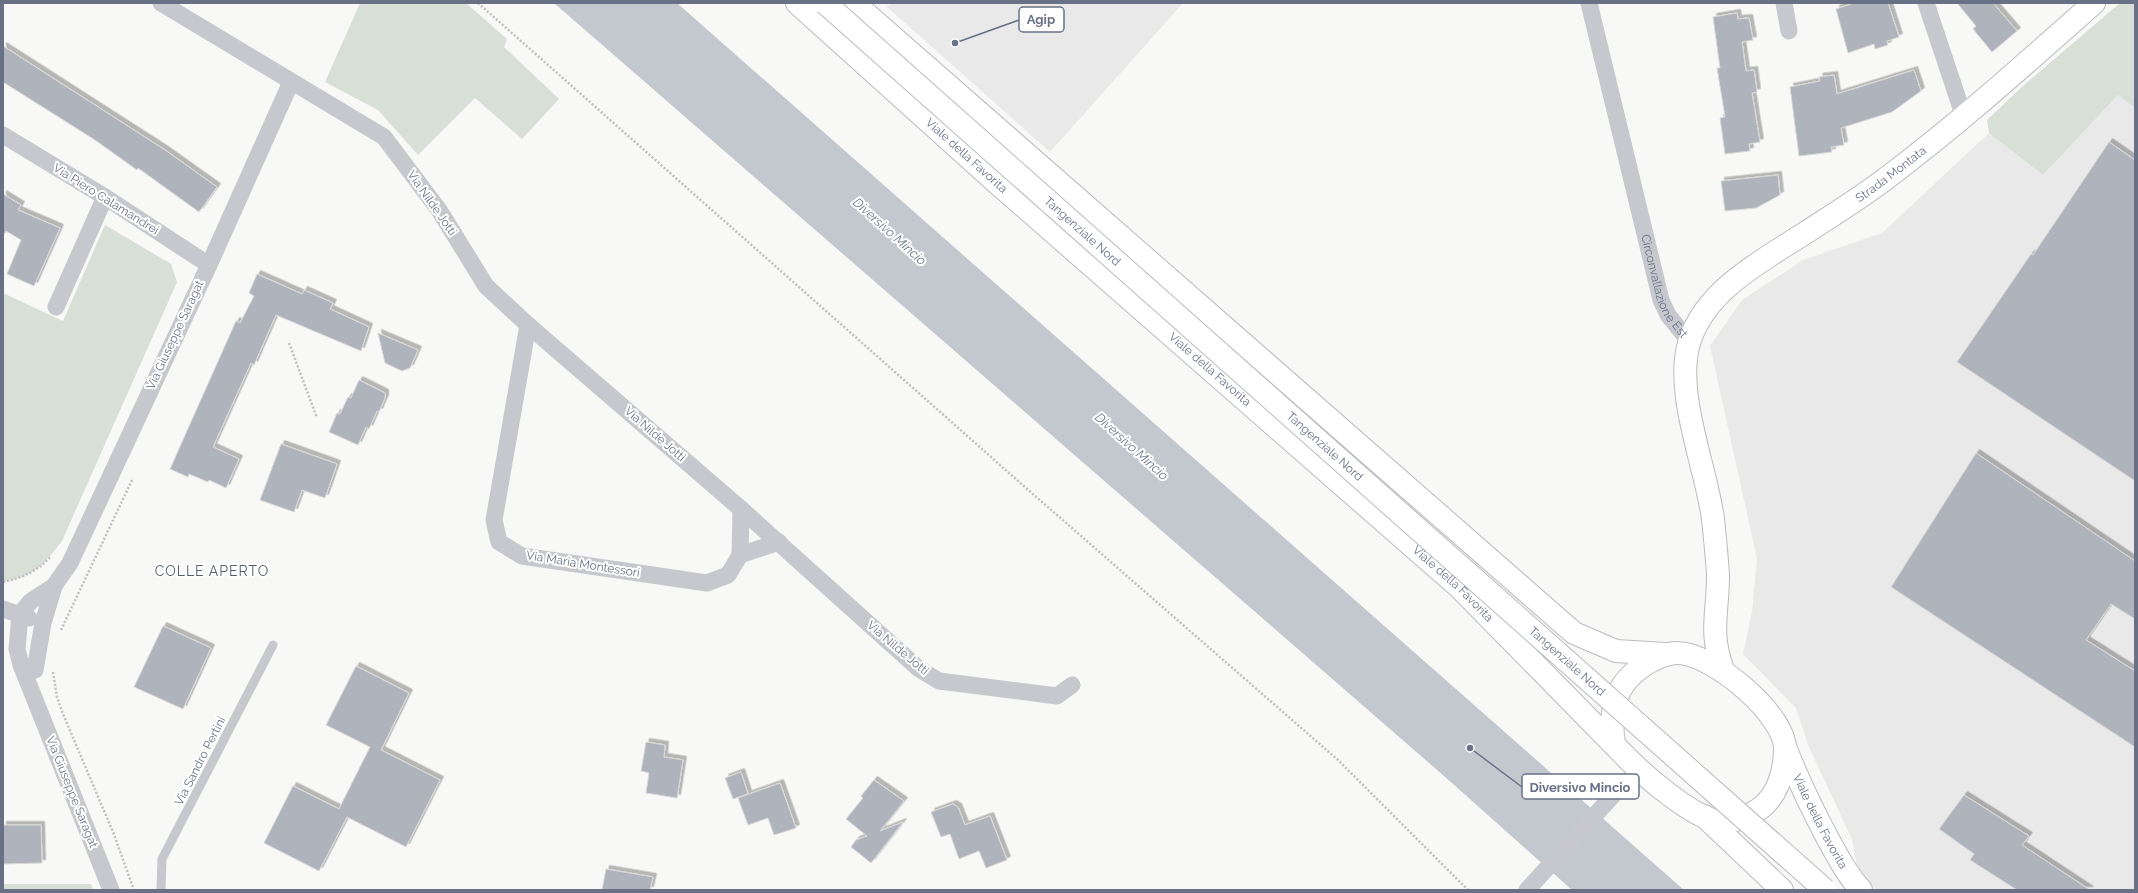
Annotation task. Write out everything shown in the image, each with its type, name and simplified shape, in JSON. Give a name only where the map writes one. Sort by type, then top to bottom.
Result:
[{"type":"main road","name":"Viale della Favorita","points":[[796,3],[997,183],[1460,588],[1620,751],[1636,778],[1704,816]]},
{"type":"main road","name":"Tangenziale Nord","points":[[825,3],[1825,890]]},
{"type":"main road","points":[[854,3],[1574,633],[1616,651],[1672,653],[1699,658],[1723,670]]},
{"type":"main road","name":"Strada Montata","points":[[1689,341],[1698,319],[1713,300],[1726,288],[1764,259],[1888,177],[1964,117],[2094,3]]},
{"type":"main road","name":"Circonvallazione Est","points":[[1689,341],[1684,374],[1685,391],[1702,463],[1713,519],[1718,577],[1714,618],[1715,647],[1723,670]]},
{"type":"main road","points":[[1620,751],[1611,723],[1617,695],[1622,686],[1640,668],[1652,660],[1672,653],[1695,642],[1714,618]]},
{"type":"main road","name":"Viale della Favorita","points":[[1723,670],[1767,711],[1780,733],[1802,790],[1848,876],[1861,890]]},
{"type":"main road","points":[[1704,816],[1716,821],[1735,820],[1746,817],[1762,806],[1779,781],[1784,765],[1785,748]]},
{"type":"main road","points":[[1704,816],[1782,890]]},
{"type":"street","name":"Via Nilde Jotti","points":[[161,3],[384,137],[439,210],[486,286],[528,325],[779,542],[919,669],[939,681],[1057,696],[1072,685]]},
{"type":"street","name":"Circonvallazione Est","points":[[1588,3],[1661,300],[1668,315],[1689,341]]},
{"type":"street","points":[[1784,3],[1789,31]]},
{"type":"street","points":[[1926,3],[1964,117]]},
{"type":"street","name":"Via Giuseppe Saragat","points":[[33,694],[35,670],[43,623],[54,586],[70,563],[291,82]]},
{"type":"street","name":"Via Piero Calamandrei","points":[[3,135],[105,197],[208,265]]},
{"type":"street","points":[[56,307],[105,197]]},
{"type":"street","name":"Via Maria Montessori","points":[[528,325],[494,520],[499,542],[522,556],[707,583],[728,575],[740,555]]},
{"type":"street","points":[[741,509],[740,555],[779,542]]},
{"type":"street","name":"Via Giuseppe Saragat","points":[[54,586],[31,602],[20,614],[17,649],[21,665],[111,890]]},
{"type":"street","points":[[3,609],[20,614]]},
{"type":"street","name":"Via Giuseppe Saragat","points":[[20,614],[28,617],[30,620],[27,647],[30,662],[35,670]]},
{"type":"street","points":[[1527,890],[1600,808],[1636,778]]},
{"type":"lane","name":"Via Sandro Pertini","points":[[161,890],[162,859],[273,645]]},
{"type":"path","points":[[478,3],[1038,499],[1338,760],[1468,890]]},
{"type":"path","points":[[289,343],[317,418]]},
{"type":"path","points":[[60,632],[133,478]]},
{"type":"path","points":[[53,669],[54,683],[63,714],[134,890]]},
{"type":"shaded area","points":[[360,3],[466,3],[507,39],[504,47],[559,99],[522,139],[475,98],[418,155],[378,110],[325,82]]},
{"type":"shaded area","points":[[891,3],[1183,3],[1050,152],[887,7]]},
{"type":"shaded area","points":[[2120,3],[2135,3],[2135,108],[2118,95],[2043,175],[1989,133],[1987,120],[2024,85]]},
{"type":"shaded area","points":[[2118,95],[2135,108],[2135,890],[1877,890],[1858,872],[1852,839],[1808,745],[1796,708],[1743,654],[1752,612],[1757,559],[1710,346],[1742,300],[1803,260],[1882,233],[1989,133],[2043,175]]},
{"type":"shaded area","points":[[105,225],[171,264],[177,282],[62,541],[49,557],[31,573],[14,580],[3,582],[3,293],[63,321]]},
{"type":"shaded area","points":[[3,884],[91,884],[93,890],[3,890]]},
{"type":"water","points":[[554,3],[677,3],[1684,890],[1572,890],[1444,776]]},
{"type":"building","points":[[1854,3],[1888,3],[1899,37],[1887,41],[1888,45],[1875,49],[1874,44],[1848,53],[1836,9]]},
{"type":"building","points":[[1957,3],[1993,3],[2017,31],[1992,52],[1973,29],[1976,26]]},
{"type":"building","points":[[1737,13],[1738,19],[1749,18],[1753,40],[1742,42],[1746,71],[1754,70],[1757,92],[1752,93],[1760,142],[1749,144],[1750,151],[1725,154],[1720,118],[1725,117],[1717,68],[1720,68],[1713,17]]},
{"type":"building","points":[[3,46],[165,150],[217,187],[199,212],[138,168],[137,170],[95,140],[3,82]]},
{"type":"building","points":[[1914,70],[1921,91],[1892,112],[1841,128],[1844,145],[1831,147],[1832,152],[1799,156],[1790,87],[1820,81],[1819,77],[1834,75],[1837,94]]},
{"type":"building","points":[[2109,142],[2135,160],[2135,481],[1957,362],[2031,254],[2033,255]]},
{"type":"building","points":[[1778,175],[1780,195],[1756,208],[1725,211],[1721,181]]},
{"type":"building","points":[[3,194],[21,205],[18,210],[60,228],[34,286],[7,274],[21,240],[6,231],[3,236]]},
{"type":"building","points":[[257,274],[302,294],[304,290],[333,303],[330,309],[369,327],[361,351],[276,315],[254,365],[251,363],[213,447],[239,459],[226,488],[209,480],[208,482],[189,474],[188,477],[170,469],[236,321],[240,323],[254,296],[249,293]]},
{"type":"building","points":[[378,333],[418,350],[410,368],[402,371],[385,363]]},
{"type":"building","points":[[359,380],[385,393],[385,398],[369,429],[366,427],[358,445],[329,432],[337,413],[340,414],[348,397],[351,398]]},
{"type":"building","points":[[281,444],[337,464],[325,498],[302,490],[294,512],[260,500]]},
{"type":"building","points":[[1976,453],[2135,561],[2135,619],[2111,604],[2086,640],[2135,671],[2135,747],[1891,587]]},
{"type":"building","points":[[163,626],[211,648],[183,709],[134,687]]},
{"type":"building","points":[[356,666],[409,693],[381,750],[440,780],[406,847],[347,817],[319,871],[264,843],[293,786],[339,809],[370,747],[326,725]]},
{"type":"building","points":[[646,742],[665,745],[664,757],[683,760],[677,798],[646,793],[649,773],[641,771]]},
{"type":"building","points":[[741,772],[748,794],[733,799],[725,778]]},
{"type":"building","points":[[874,780],[904,801],[880,831],[903,822],[871,863],[851,847],[856,840],[867,836],[846,819],[863,798],[861,796]]},
{"type":"building","points":[[780,783],[796,828],[774,835],[768,818],[748,825],[738,798]]},
{"type":"building","points":[[1964,795],[2029,836],[2022,845],[2090,890],[2017,890],[1970,860],[1974,854],[1939,829]]},
{"type":"building","points":[[953,804],[958,807],[965,825],[990,816],[1007,860],[986,868],[979,851],[959,859],[950,834],[941,837],[931,812]]},
{"type":"building","points":[[3,825],[41,825],[42,863],[3,864]]},
{"type":"building","points":[[606,869],[653,877],[650,890],[602,890]]},
{"type":"place","name":"Agip","points":[[955,43]]},
{"type":"place","name":"Diversivo Mincio","points":[[1470,748]]},
{"type":"district","name":"COLLE APERTO","points":[[212,571]]}]
